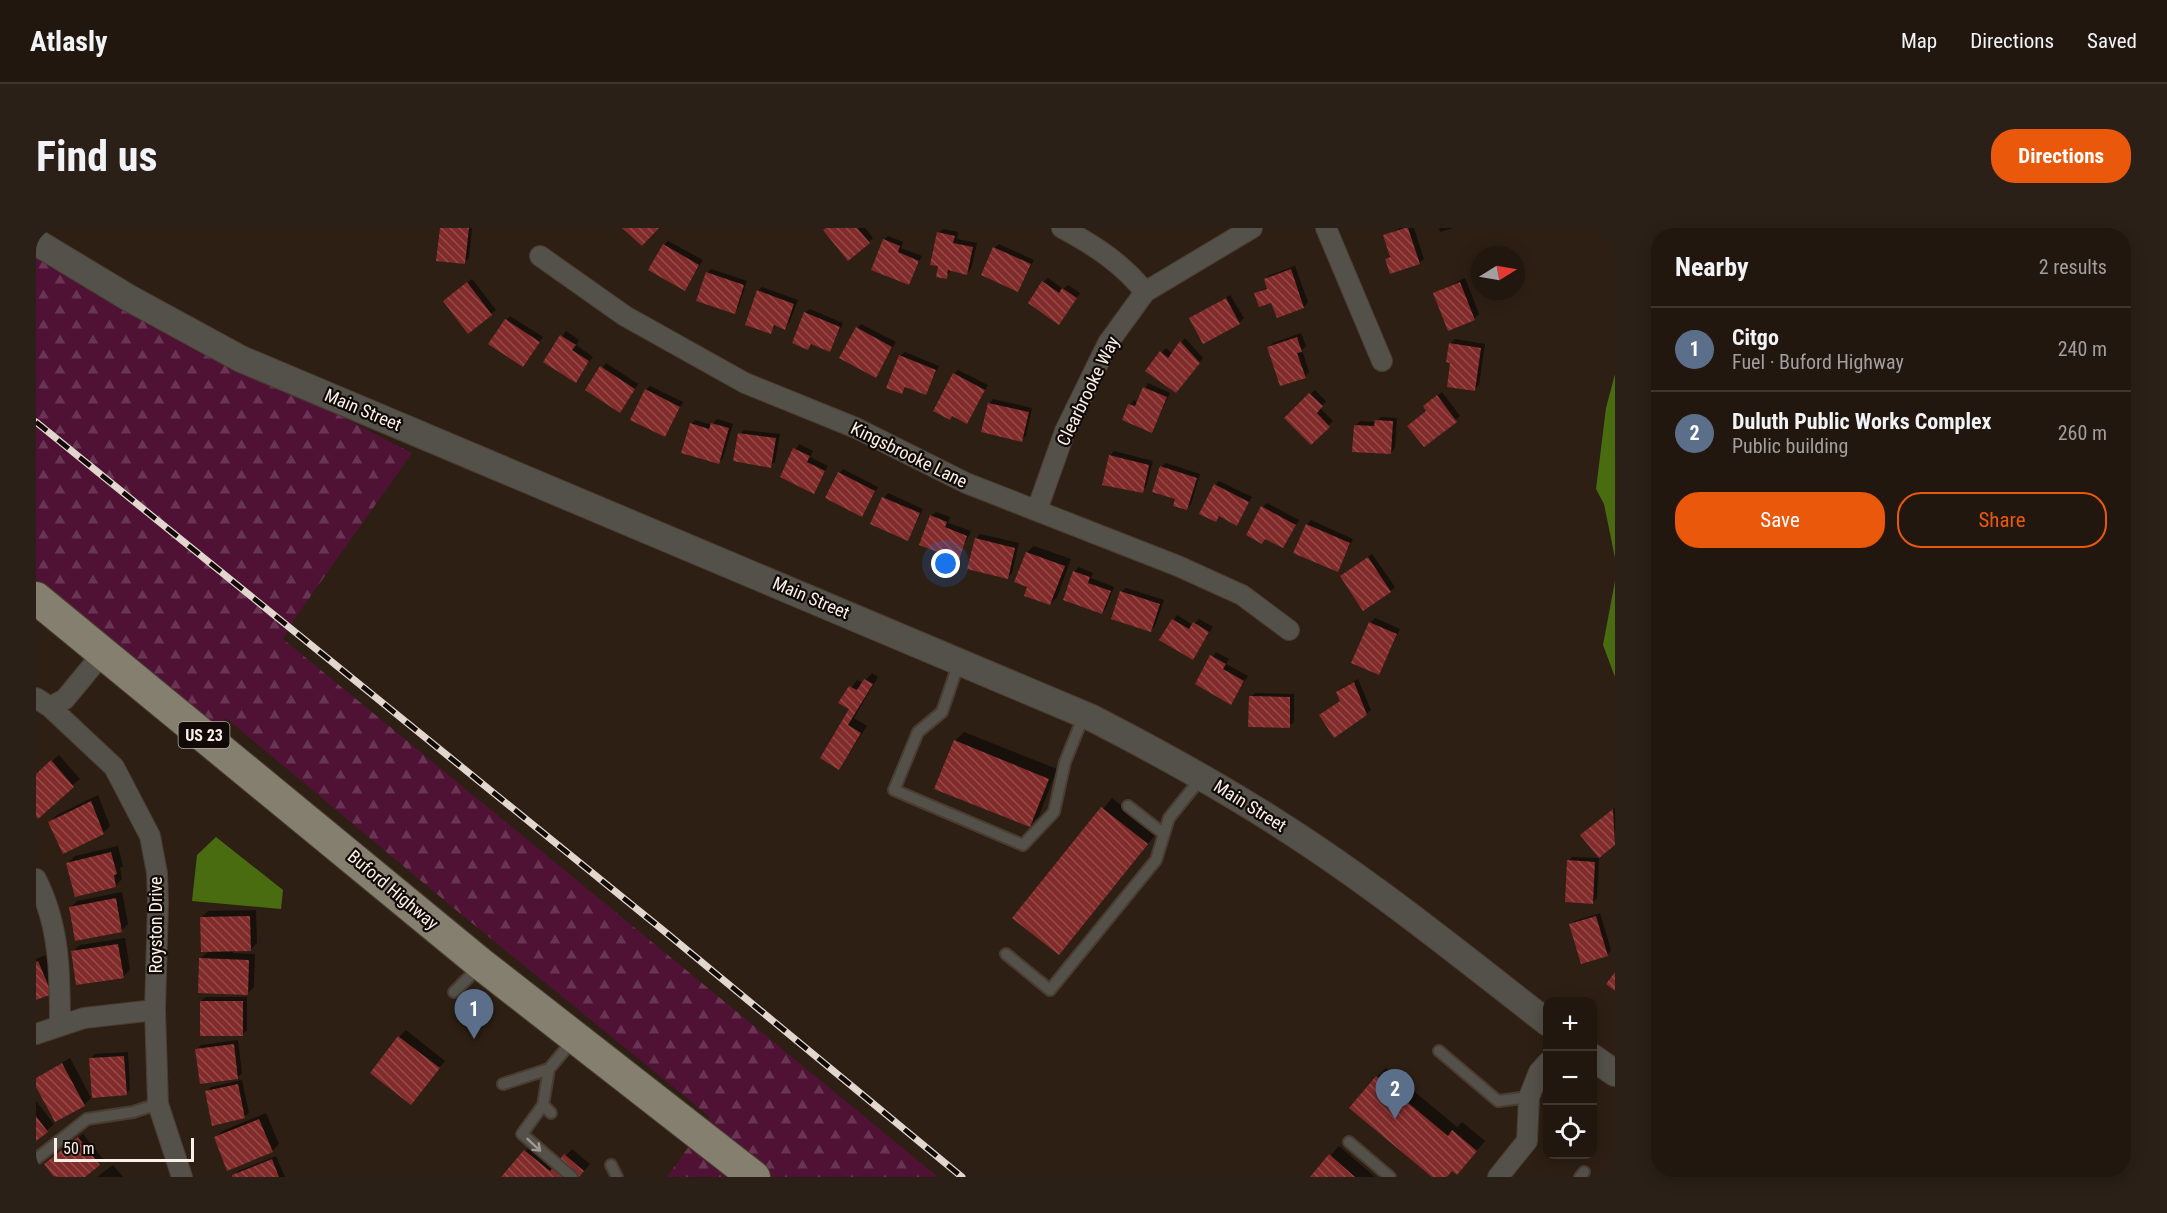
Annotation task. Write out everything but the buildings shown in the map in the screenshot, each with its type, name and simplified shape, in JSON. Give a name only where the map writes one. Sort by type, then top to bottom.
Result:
[{"type":"main road","name":"Buford Highway","points":[[36,598],[481,964],[753,1177]]},
{"type":"street","points":[[1062,228],[1090,243],[1131,273],[1145,292]]},
{"type":"street","name":"Clearbrooke Way","points":[[1037,510],[1065,431],[1108,343],[1145,292],[1252,228]]},
{"type":"street","points":[[1326,228],[1382,361]]},
{"type":"street","name":"Main Street","points":[[36,242],[129,298],[241,359],[1084,714],[1202,776],[1286,828],[1419,922],[1543,1019]]},
{"type":"street","name":"Kingsbrooke Lane","points":[[540,256],[634,322],[745,383],[856,428],[966,483],[1178,566],[1242,595],[1289,630]]},
{"type":"street","name":"Royston Drive","points":[[43,703],[65,699],[103,653]]},
{"type":"street","name":"Royston Drive","points":[[43,703],[114,767],[150,836],[157,873],[158,903],[155,1010],[158,1104],[182,1177]]},
{"type":"street","points":[[36,879],[49,904],[60,967],[60,1026]]},
{"type":"street","points":[[36,1034],[84,1018],[155,1010]]},
{"type":"street","points":[[1597,1060],[1615,1073]]},
{"type":"street","points":[[1498,1177],[1527,1141],[1529,1097],[1543,1068]]},
{"type":"lane","points":[[959,661],[942,712],[918,732],[894,790],[1023,845],[1054,812],[1065,762],[1084,714]]},
{"type":"lane","points":[[1006,954],[1050,990],[1156,860],[1169,818],[1202,776]]},
{"type":"lane","points":[[1128,806],[1164,834]]},
{"type":"lane","points":[[454,992],[481,964]]},
{"type":"lane","points":[[572,1177],[522,1134],[543,1105],[549,1069],[574,1038]]},
{"type":"lane","points":[[1439,1051],[1498,1101],[1529,1097]]},
{"type":"lane","points":[[503,1084],[549,1069]]},
{"type":"lane","points":[[36,1159],[87,1119],[132,1112],[158,1104]]},
{"type":"lane","points":[[543,1105],[552,1113]]},
{"type":"lane","points":[[1349,1142],[1390,1177]]},
{"type":"lane","points":[[611,1165],[617,1177]]},
{"type":"green space","points":[[36,241],[218,353],[412,453],[293,621],[283,639],[938,1177],[667,1177],[710,1117],[456,910],[226,718],[219,726],[36,619]]},
{"type":"shaded area","points":[[1615,374],[1615,558],[1604,504],[1596,489],[1606,408]]},
{"type":"shaded area","points":[[1615,581],[1615,677],[1603,645]]},
{"type":"shaded area","points":[[216,837],[283,890],[281,909],[192,901],[197,855]]},
{"type":"railway","points":[[36,422],[664,931],[962,1177]]},
{"type":"place","name":"Citgo","points":[[474,1039]]},
{"type":"place","name":"Duluth Public Works Complex","points":[[1395,1119]]}]
